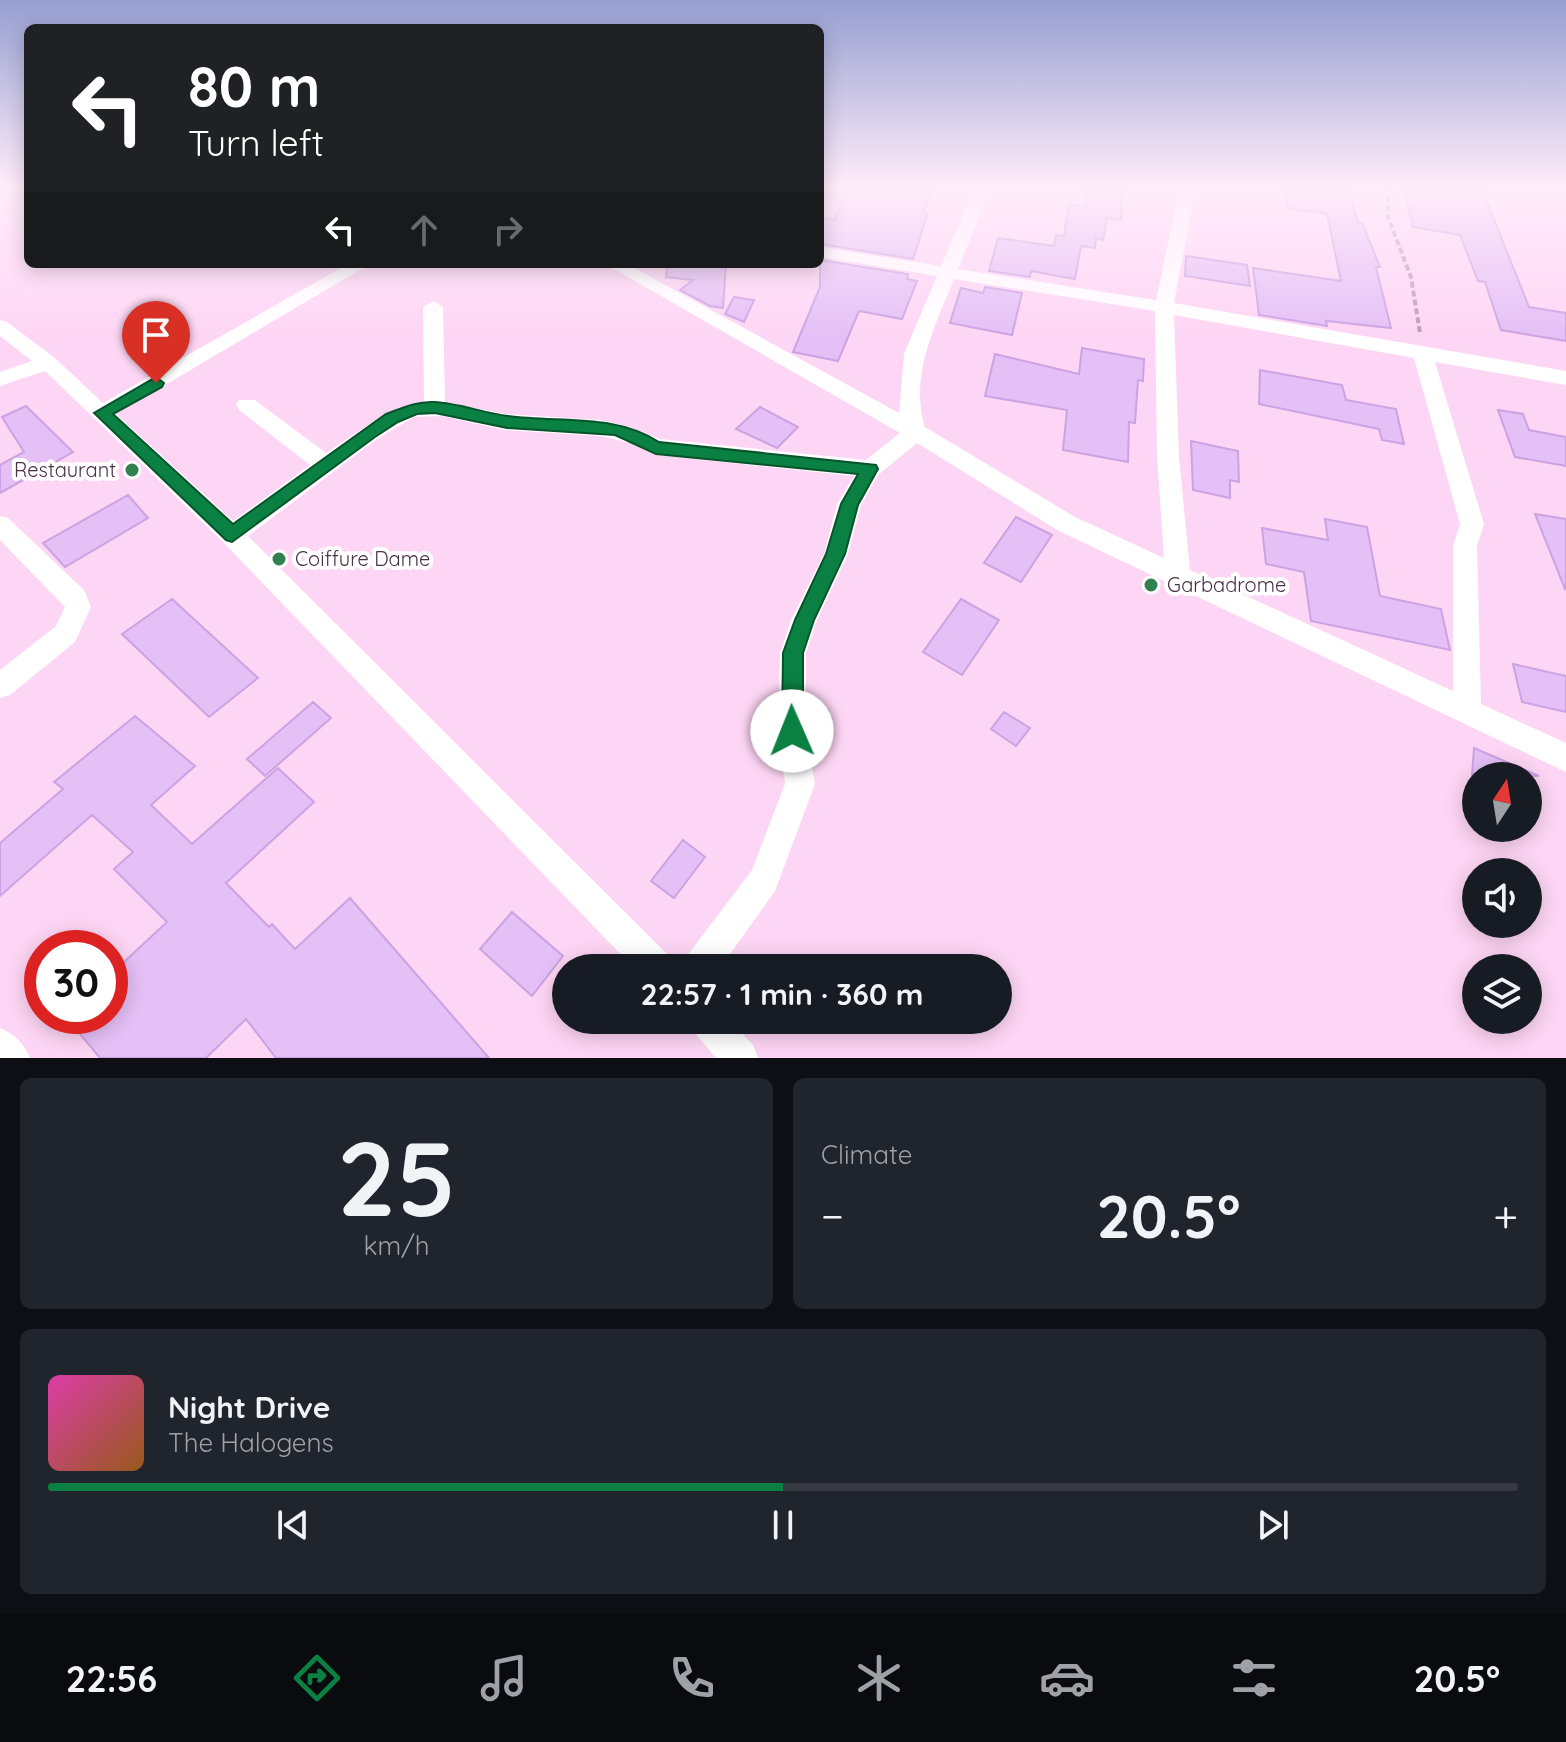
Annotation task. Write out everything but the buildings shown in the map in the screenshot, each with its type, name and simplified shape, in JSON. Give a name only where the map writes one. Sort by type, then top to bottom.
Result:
[{"type":"street","points":[[916,432],[909,410],[914,354],[963,236]]},
{"type":"street","points":[[1178,236],[1164,307],[1168,457],[1178,575]]},
{"type":"street","points":[[824,253],[1164,307],[1566,378]]},
{"type":"street","points":[[102,413],[354,268]]},
{"type":"street","points":[[621,268],[916,432],[1067,524],[1566,758]]},
{"type":"street","points":[[433,307],[435,407]]},
{"type":"street","points":[[0,326],[48,363],[232,535],[643,954]]},
{"type":"street","points":[[1423,354],[1472,524],[1465,546],[1467,710]]},
{"type":"street","points":[[0,379],[48,363]]},
{"type":"street","points":[[247,405],[326,465]]},
{"type":"street","points":[[232,535],[392,418],[416,409],[435,407],[507,422],[616,429],[636,435],[656,447],[870,469]]},
{"type":"street","points":[[709,954],[764,880],[800,784],[792,731],[793,653],[804,620],[836,554],[849,504],[870,469],[916,432]]},
{"type":"street","points":[[0,525],[75,598],[78,607],[66,634],[0,686]]},
{"type":"street","points":[[718,1034],[738,1057]]},
{"type":"street","points":[[0,1046],[12,1058]]},
{"type":"path","points":[[1395,236],[1411,277],[1423,354]]},
{"type":"place","name":"Restaurant","points":[[132,470]]},
{"type":"place","name":"Coiffure Dame","points":[[279,559]]},
{"type":"place","name":"Garbadrome","points":[[1151,585]]},
{"type":"route","points":[[156,383],[102,413],[232,535],[392,418],[416,409],[435,407],[507,422],[616,429],[636,435],[656,447],[870,469],[849,504],[836,554],[804,620],[793,653],[792,731]]}]
